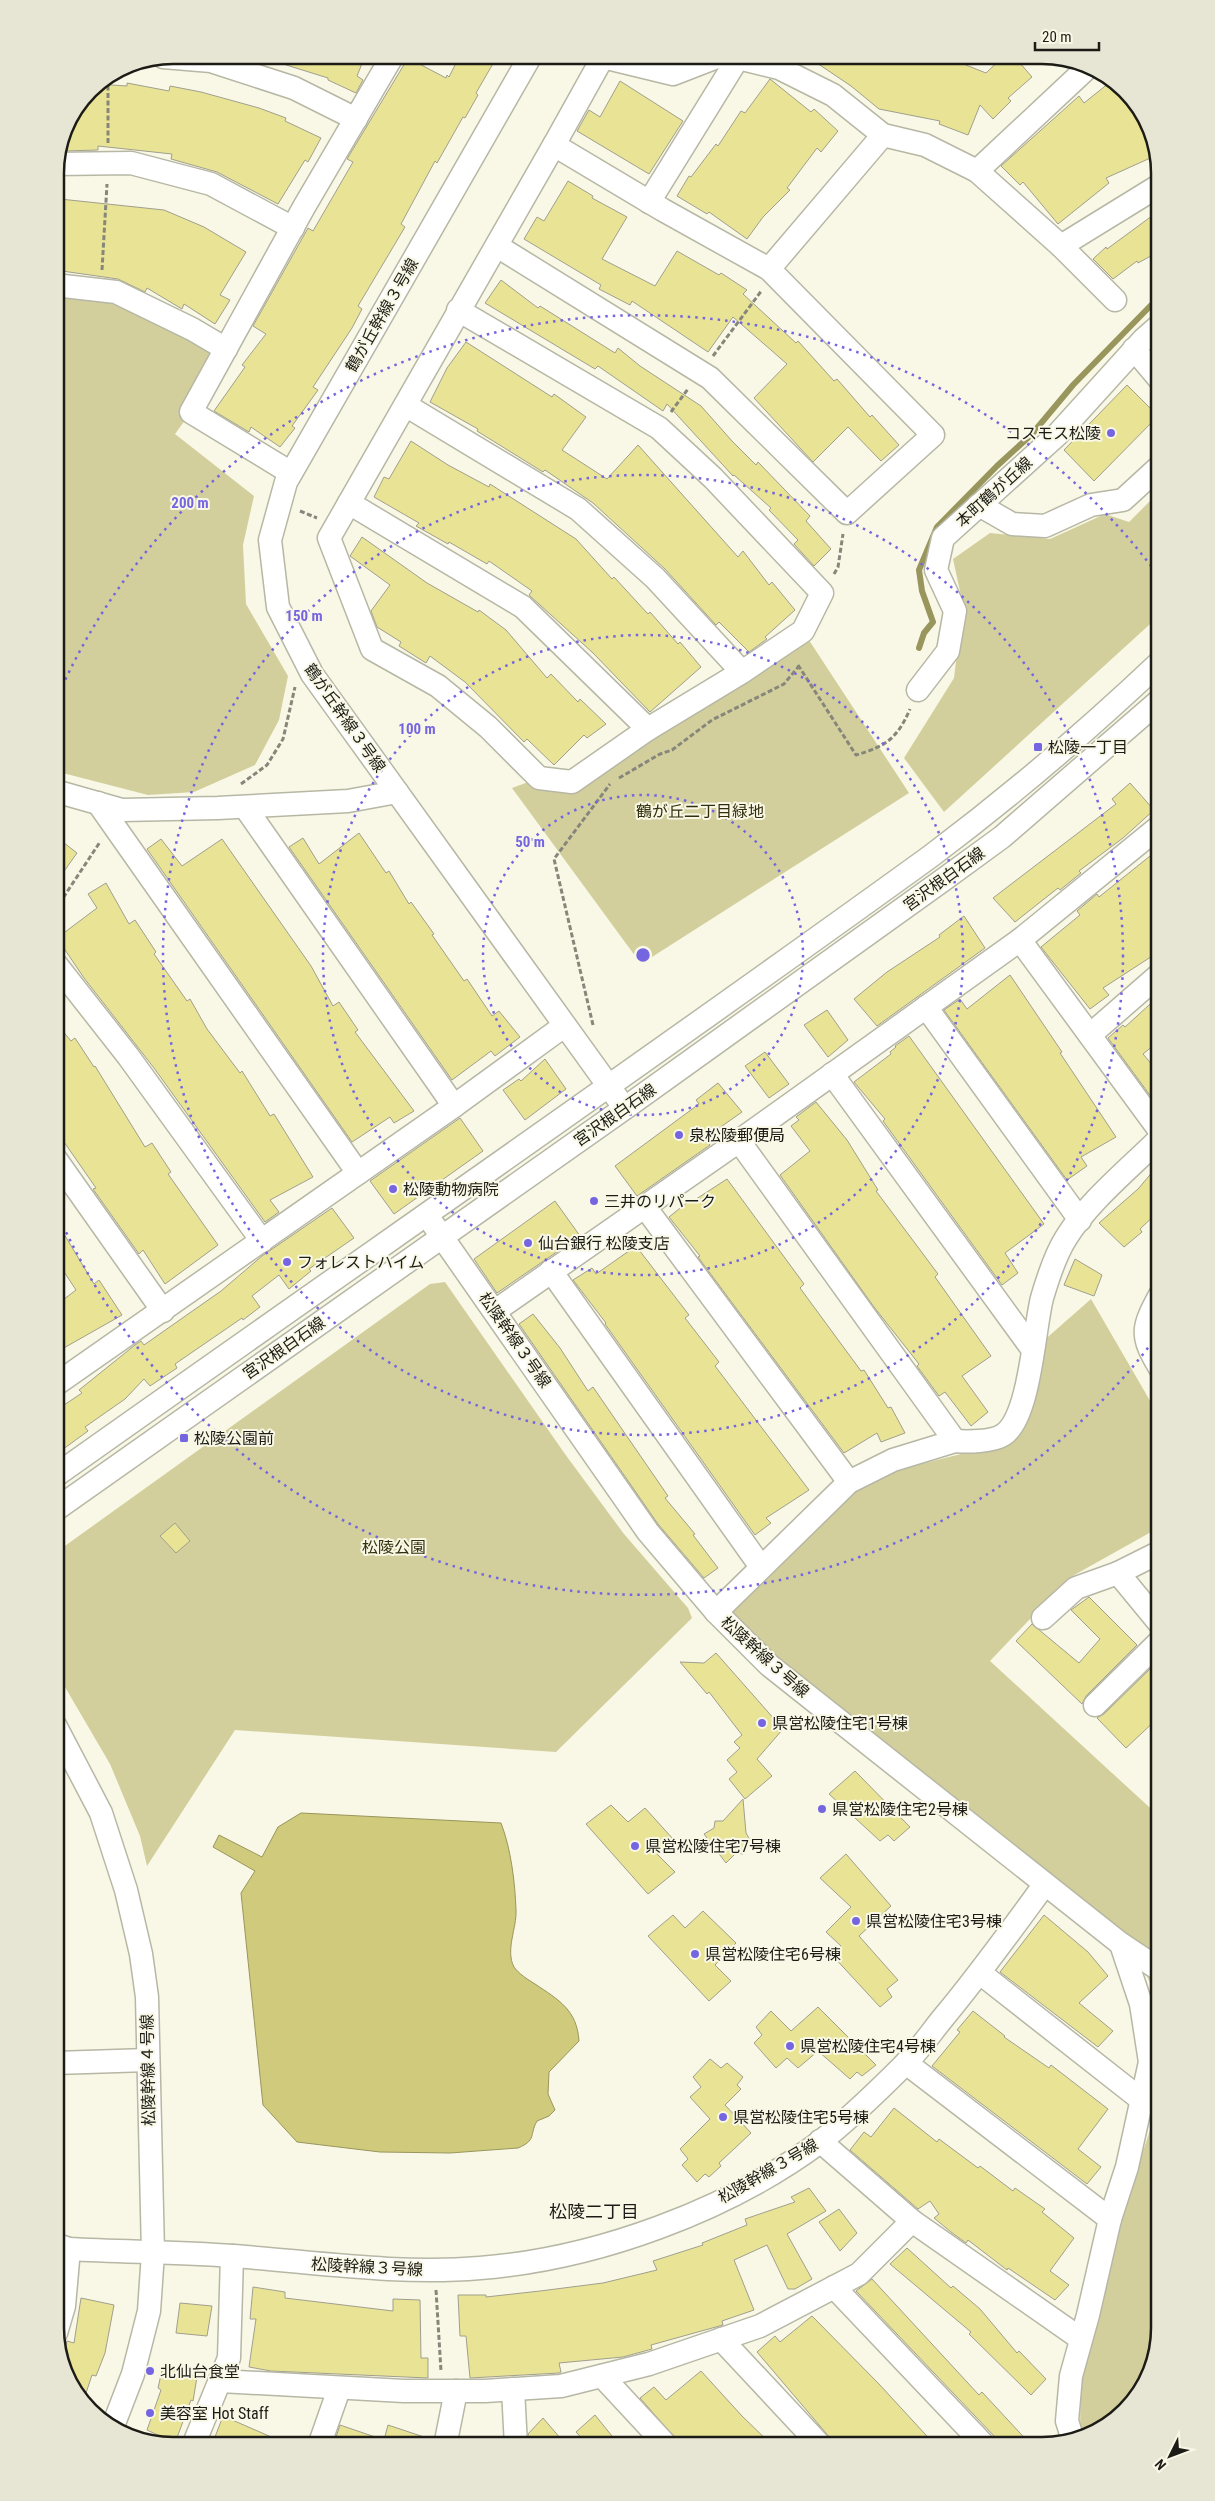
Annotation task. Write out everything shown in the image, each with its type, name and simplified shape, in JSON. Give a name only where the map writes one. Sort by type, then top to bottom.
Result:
[{"type":"street","points":[[220,64],[294,88],[356,119]]},
{"type":"street","points":[[291,473],[191,412],[292,228],[388,64]]},
{"type":"street","name":"鶴が丘幹線３号線","points":[[526,64],[291,473],[270,540],[278,607],[312,674],[564,1026],[625,1108]]},
{"type":"street","points":[[458,310],[659,428],[713,478],[822,594],[803,631],[742,672],[648,729],[572,782],[539,778],[488,728],[438,686],[372,649],[329,538],[407,406],[458,310],[497,246],[599,64]]},
{"type":"street","points":[[634,64],[673,74],[704,64]]},
{"type":"street","points":[[649,202],[724,64]]},
{"type":"street","points":[[762,64],[779,68],[833,95],[884,135],[925,145],[977,171],[1061,246],[1115,300]]},
{"type":"street","points":[[977,171],[1083,72]]},
{"type":"street","points":[[772,272],[884,135]]},
{"type":"street","points":[[497,246],[710,378],[846,513],[933,435],[772,272],[554,145]]},
{"type":"street","points":[[64,164],[131,163],[211,184],[292,228]]},
{"type":"street","points":[[1061,246],[1151,191]]},
{"type":"street","points":[[64,286],[116,292],[192,329],[226,349]]},
{"type":"street","name":"本町鶴が丘線","points":[[918,690],[948,651],[955,610],[936,570],[944,538],[1057,435],[1134,349],[1151,333]]},
{"type":"street","points":[[1134,349],[1151,369]]},
{"type":"street","points":[[407,406],[578,509],[655,578],[742,672]]},
{"type":"street","points":[[979,505],[1012,524],[1046,526],[1091,505],[1123,500],[1151,474]]},
{"type":"street","points":[[349,503],[523,607],[648,729]]},
{"type":"street","points":[[64,1470],[426,1212],[609,1088],[983,817],[1110,710],[1151,671]]},
{"type":"street","name":"宮沢根白石線","points":[[64,1504],[625,1108],[1002,837],[1151,708]]},
{"type":"street","points":[[64,794],[122,810],[239,807],[348,801],[397,792]]},
{"type":"street","points":[[98,803],[358,1173]]},
{"type":"street","points":[[239,807],[454,1106]]},
{"type":"street","points":[[495,1311],[739,1141],[1020,940],[1151,833]]},
{"type":"street","points":[[1020,940],[1151,1120]]},
{"type":"street","points":[[64,974],[128,1056],[262,1241]]},
{"type":"street","points":[[1090,1035],[1151,982]]},
{"type":"street","points":[[926,1007],[1080,1220]]},
{"type":"street","points":[[64,1372],[163,1311],[564,1026]]},
{"type":"street","points":[[832,1074],[1034,1350]]},
{"type":"street","points":[[739,1141],[954,1442]]},
{"type":"street","points":[[716,1612],[849,1482],[893,1460],[954,1442],[974,1442],[1003,1435],[1018,1417],[1034,1350],[1042,1298],[1066,1238],[1080,1220],[1151,1147]]},
{"type":"street","points":[[64,1171],[163,1311]]},
{"type":"street","points":[[645,1207],[849,1482]]},
{"type":"street","name":"松陵幹線３号線","points":[[64,2246],[152,2253],[232,2256],[315,2264],[434,2270],[535,2262],[611,2244],[674,2222],[744,2189],[820,2141],[906,2063],[980,1973],[1046,1884],[768,1665],[716,1612],[648,1532],[426,1212]]},
{"type":"street","points":[[551,1271],[761,1567]]},
{"type":"street","points":[[1151,1312],[1146,1321],[1148,1348],[1151,1353]]},
{"type":"street","points":[[1043,1618],[1076,1588],[1118,1573],[1151,1556]]},
{"type":"street","points":[[1118,1573],[1151,1613]]},
{"type":"street","points":[[1095,1704],[1151,1650]]},
{"type":"street","name":"松陵幹線４号線","points":[[64,1742],[101,1814],[126,1890],[141,1954],[147,1997],[152,2253],[149,2311],[133,2374],[115,2421]]},
{"type":"street","points":[[1046,1884],[1122,1944],[1151,1964]]},
{"type":"street","points":[[1071,2433],[1068,2421],[1071,2376],[1110,2218],[1127,2167],[1143,2101],[1150,2062],[1142,2004],[1122,1944]]},
{"type":"street","points":[[980,1973],[1143,2101]]},
{"type":"street","points":[[64,2063],[148,2060]]},
{"type":"street","points":[[906,2063],[1110,2218]]},
{"type":"street","points":[[820,2141],[912,2222],[1081,2339]]},
{"type":"street","points":[[220,2381],[338,2389],[449,2391],[561,2386],[650,2364],[760,2326],[859,2274],[912,2222]]},
{"type":"street","points":[[197,2437],[229,2358],[232,2256]]},
{"type":"street","points":[[834,2287],[976,2437]]},
{"type":"street","points":[[721,2339],[813,2437]]},
{"type":"street","points":[[602,2376],[659,2437]]},
{"type":"street","points":[[322,2437],[338,2389]]},
{"type":"street","points":[[513,2389],[516,2437]]},
{"type":"street","points":[[446,2437],[449,2391]]},
{"type":"path","points":[[659,428],[772,272]]},
{"type":"path","points":[[280,504],[337,525]]},
{"type":"path","points":[[822,594],[838,567],[846,513]]},
{"type":"path","points":[[787,642],[799,666],[856,755],[880,748],[894,737],[918,690]]},
{"type":"path","points":[[595,1032],[554,859],[610,784],[660,754],[672,750],[712,720],[784,684],[799,666]]},
{"type":"path","points":[[239,807],[236,788],[267,765],[283,739],[296,683]]},
{"type":"path","points":[[64,896],[112,824]]},
{"type":"path","points":[[434,2270],[449,2391]]},
{"type":"green space","points":[[64,286],[116,292],[226,349],[191,412],[175,434],[254,496],[243,545],[246,604],[288,676],[279,720],[255,765],[194,792],[148,795],[64,773]]},
{"type":"green space","points":[[1151,500],[1151,623],[944,812],[904,758],[954,678],[961,621],[961,596],[953,559],[990,533],[1050,539],[1105,514],[1129,522]]},
{"type":"green space","name":"鶴が丘二丁目緑地","points":[[803,631],[909,793],[641,964],[512,788],[539,778],[572,782]]},
{"type":"green space","name":"松陵公園","points":[[445,1282],[565,1454],[624,1534],[688,1608],[692,1618],[556,1752],[235,1730],[147,1866],[140,1836],[110,1764],[64,1685],[64,1547],[430,1284]]},
{"type":"green space","points":[[1091,1299],[1151,1402],[1151,1532],[1069,1578],[990,1661],[1151,1809],[1151,1985],[1135,1948],[716,1612],[849,1482],[1013,1441],[1033,1350]]},
{"type":"green space","points":[[1151,2127],[1151,2328],[1148,2357],[1137,2383],[1124,2400],[1109,2415],[1097,2423],[1080,2430],[1081,2339]]},
{"type":"shaded area","points":[[301,1813],[501,1823],[510,1855],[515,1888],[516,1917],[511,1946],[514,1967],[565,2007],[575,2021],[579,2041],[549,2072],[548,2094],[555,2110],[549,2116],[537,2121],[532,2137],[524,2145],[518,2148],[450,2153],[380,2152],[297,2142],[263,2105],[241,1893],[255,1871],[213,1847],[219,1835],[262,1857],[278,1827]]},
{"type":"building","points":[[283,64],[362,64],[357,76],[363,80],[356,93],[328,80],[328,78]]},
{"type":"building","points":[[404,64],[419,64],[446,78],[447,75],[449,77],[456,64],[493,64],[476,93],[478,95],[465,118],[463,117],[437,163],[435,161],[401,224],[405,227],[358,306],[362,309],[352,328],[313,387],[318,390],[292,426],[295,428],[280,447],[251,427],[249,432],[214,411],[245,367],[242,365],[266,334],[253,326],[308,228],[313,231],[353,162],[347,159]]},
{"type":"building","points":[[818,64],[964,64],[986,73],[996,64],[1021,64],[1032,77],[1008,98],[1011,101],[993,119],[980,105],[968,135],[939,124],[940,121],[879,109],[851,86]]},
{"type":"building","points":[[770,79],[811,112],[814,109],[838,131],[821,152],[817,148],[787,188],[790,190],[763,217],[747,239],[709,212],[707,214],[677,196],[689,176],[691,177],[716,144],[718,146],[741,111],[745,113]]},
{"type":"building","points":[[620,81],[683,121],[649,174],[577,131],[589,110],[600,117]]},
{"type":"building","points":[[127,83],[169,91],[170,86],[201,92],[259,108],[286,118],[285,121],[321,138],[308,162],[305,160],[278,204],[217,172],[171,159],[172,154],[98,146],[98,150],[66,151],[75,124],[86,106],[109,85],[127,86]]},
{"type":"building","points":[[1107,85],[1109,86],[1129,106],[1137,118],[1148,144],[1150,158],[1106,178],[1109,183],[1058,224],[1023,182],[1020,185],[1001,166],[1079,96],[1084,103]]},
{"type":"building","points":[[568,181],[593,196],[592,198],[627,217],[602,259],[655,286],[677,251],[719,275],[721,273],[747,290],[743,294],[796,343],[798,341],[834,381],[837,379],[870,417],[872,415],[899,445],[881,461],[848,427],[813,462],[754,398],[787,364],[733,317],[708,352],[632,301],[630,305],[599,289],[601,285],[524,239],[537,217],[544,221]]},
{"type":"building","points":[[64,199],[164,210],[204,227],[246,252],[220,295],[230,300],[215,324],[184,304],[182,309],[147,288],[145,292],[118,279],[64,271]]},
{"type":"building","points":[[1151,217],[1151,256],[1138,263],[1137,261],[1113,279],[1093,259],[1106,247],[1107,249]]},
{"type":"building","points":[[501,280],[538,308],[540,306],[615,353],[618,348],[640,366],[701,406],[732,441],[756,465],[758,462],[810,516],[806,521],[831,549],[814,566],[794,544],[798,540],[769,510],[771,508],[733,476],[667,404],[663,411],[598,366],[595,369],[485,303]]},
{"type":"building","points":[[466,342],[552,397],[554,394],[586,417],[562,450],[607,479],[638,445],[738,557],[743,551],[769,585],[772,582],[795,610],[765,637],[767,639],[749,652],[719,622],[716,625],[665,569],[593,503],[545,470],[543,472],[477,431],[478,429],[430,402],[447,368]]},
{"type":"building","name":"コスモス松陵","points":[[1127,385],[1151,409],[1151,423],[1094,481],[1064,450]]},
{"type":"building","points":[[411,441],[448,465],[489,487],[490,484],[576,539],[612,579],[614,577],[648,614],[650,612],[678,644],[680,642],[701,667],[650,712],[593,653],[529,595],[532,591],[489,561],[487,564],[449,542],[448,544],[416,526],[419,523],[374,497],[384,477],[389,479]]},
{"type":"building","points":[[362,537],[427,583],[478,612],[479,610],[506,630],[547,678],[551,674],[578,702],[580,699],[606,724],[587,738],[584,735],[554,765],[527,739],[524,742],[465,682],[430,656],[426,663],[399,646],[401,642],[377,627],[371,611],[390,585],[350,556]]},
{"type":"building","points":[[1130,783],[1151,807],[1151,813],[1123,838],[1079,871],[1081,873],[1060,890],[1058,888],[1015,922],[993,898],[1116,804],[1112,799]]},
{"type":"building","points":[[359,833],[386,873],[389,871],[409,904],[411,902],[434,934],[432,935],[464,981],[467,979],[492,1016],[499,1011],[520,1037],[495,1056],[491,1051],[452,1080],[289,847],[303,838],[319,864]]},
{"type":"building","points":[[161,839],[182,866],[222,839],[311,966],[333,1006],[339,1002],[358,1030],[355,1032],[414,1111],[394,1123],[390,1117],[352,1142],[147,849]]},
{"type":"building","points":[[64,843],[77,853],[64,871]]},
{"type":"building","points":[[1151,855],[1151,957],[1103,988],[1109,995],[1090,1009],[1041,947],[1080,915],[1077,911],[1097,894],[1099,897]]},
{"type":"building","points":[[106,883],[129,924],[135,920],[156,952],[154,954],[187,1001],[190,999],[207,1029],[240,1073],[242,1071],[270,1116],[274,1114],[313,1177],[270,1200],[279,1212],[265,1222],[154,1068],[84,978],[64,948],[64,933],[97,908],[88,894]]},
{"type":"building","points":[[964,916],[985,948],[877,1026],[854,999],[887,972],[940,937],[939,935]]},
{"type":"building","points":[[1010,975],[1116,1137],[1081,1157],[1087,1166],[1067,1180],[944,1010],[960,999],[967,1009]]},
{"type":"building","points":[[1151,1003],[1151,1047],[1143,1054],[1151,1063],[1151,1097],[1108,1038],[1123,1025],[1125,1027]]},
{"type":"building","points":[[827,1010],[848,1040],[828,1057],[804,1025]]},
{"type":"building","points":[[64,1033],[71,1041],[75,1038],[95,1066],[145,1147],[152,1143],[171,1172],[168,1174],[218,1245],[165,1284],[143,1250],[139,1254],[93,1189],[96,1188],[64,1142]]},
{"type":"building","points":[[909,1036],[1044,1224],[1005,1253],[1018,1273],[1002,1285],[883,1121],[885,1119],[854,1082],[891,1054],[890,1052],[895,1046]]},
{"type":"building","points":[[765,1052],[789,1084],[769,1098],[745,1066]]},
{"type":"building","points":[[545,1059],[566,1089],[525,1120],[503,1090],[519,1079],[521,1081]]},
{"type":"building","points":[[718,1083],[742,1112],[705,1138],[710,1145],[637,1196],[615,1166],[699,1104],[696,1100]]},
{"type":"building","points":[[816,1102],[847,1140],[878,1190],[876,1191],[938,1274],[935,1277],[991,1356],[962,1376],[988,1412],[971,1426],[945,1392],[939,1396],[917,1366],[919,1364],[874,1307],[780,1175],[810,1151],[791,1126],[799,1120],[796,1117]]},
{"type":"building","points":[[460,1118],[483,1151],[394,1214],[370,1181]]},
{"type":"building","points":[[1151,1174],[1151,1219],[1140,1229],[1142,1232],[1124,1247],[1099,1223],[1138,1189]]},
{"type":"building","points":[[727,1179],[804,1284],[800,1288],[861,1371],[864,1370],[888,1408],[891,1407],[905,1433],[881,1442],[877,1433],[844,1453],[698,1257],[700,1256],[669,1217],[689,1201],[690,1203]]},
{"type":"building","points":[[555,1201],[580,1236],[497,1293],[474,1259]]},
{"type":"building","points":[[332,1208],[354,1238],[309,1269],[311,1271],[289,1289],[279,1275],[252,1296],[260,1307],[175,1364],[177,1368],[150,1386],[144,1379],[125,1399],[85,1427],[88,1431],[64,1448],[64,1405],[82,1393],[79,1390],[135,1345],[141,1341],[144,1345],[221,1291],[262,1256]]},
{"type":"building","points":[[64,1234],[94,1284],[99,1280],[122,1315],[64,1348],[64,1299],[76,1290],[64,1272]]},
{"type":"building","points":[[636,1246],[689,1315],[685,1318],[719,1362],[715,1366],[809,1490],[766,1518],[771,1523],[755,1535],[606,1323],[573,1280],[592,1268],[596,1274]]},
{"type":"building","points":[[1075,1259],[1102,1275],[1094,1296],[1064,1285]]},
{"type":"building","points":[[533,1314],[560,1348],[588,1391],[593,1387],[668,1496],[665,1498],[695,1534],[693,1535],[718,1568],[704,1578],[658,1524],[519,1324]]},
{"type":"building","points":[[175,1523],[190,1541],[176,1553],[160,1536]]},
{"type":"building","points":[[1089,1597],[1137,1645],[1086,1696],[1082,1704],[1016,1641],[1032,1624],[1079,1663],[1100,1639],[1071,1610]]},
{"type":"building","name":"県営松陵住宅1号棟","points":[[716,1653],[783,1729],[757,1759],[772,1776],[745,1799],[729,1779],[737,1772],[727,1760],[740,1748],[734,1742],[742,1735],[709,1692],[707,1694],[680,1662],[704,1663]]},
{"type":"building","points":[[1151,1668],[1151,1724],[1126,1748],[1097,1718],[1104,1714]]},
{"type":"building","points":[[855,1771],[910,1827],[894,1841],[888,1835],[880,1841],[829,1794]]},
{"type":"building","points":[[743,1799],[746,1833],[750,1840],[745,1846],[743,1854],[736,1853],[726,1863],[704,1834],[714,1828],[715,1821],[723,1821]]},
{"type":"building","name":"県営松陵住宅7号棟","points":[[611,1805],[628,1822],[645,1808],[673,1839],[657,1854],[675,1872],[648,1894],[586,1824]]},
{"type":"building","name":"県営松陵住宅3号棟","points":[[846,1854],[891,1906],[859,1936],[898,1980],[887,1989],[892,1997],[880,2007],[832,1955],[841,1946],[826,1932],[851,1907],[820,1878]]},
{"type":"building","name":"県営松陵住宅6号棟","points":[[703,1911],[736,1943],[715,1965],[731,1981],[709,2001],[648,1936],[673,1915],[685,1928]]},
{"type":"building","points":[[1044,1915],[1088,1952],[1108,1976],[1079,2003],[1113,2031],[1098,2047],[1000,1972]]},
{"type":"building","name":"県営松陵住宅4号棟","points":[[818,2007],[876,2065],[862,2076],[857,2072],[850,2079],[818,2051],[798,2068],[787,2058],[776,2068],[754,2043],[762,2035],[756,2027],[771,2011],[791,2031]]},
{"type":"building","points":[[973,2011],[1004,2037],[1049,2068],[1051,2065],[1108,2109],[1078,2149],[1101,2167],[1087,2184],[932,2066],[960,2032],[957,2030]]},
{"type":"building","name":"県営松陵住宅5号棟","points":[[710,2059],[721,2068],[727,2063],[743,2077],[737,2085],[741,2089],[725,2105],[751,2133],[719,2163],[721,2166],[709,2177],[705,2174],[697,2182],[682,2165],[688,2159],[680,2149],[710,2119],[690,2097],[701,2087],[693,2077]]},
{"type":"building","points":[[894,2108],[937,2142],[939,2139],[978,2168],[980,2166],[1013,2191],[1015,2188],[1045,2209],[1042,2212],[1074,2238],[1050,2271],[1069,2285],[1055,2300],[1008,2268],[1007,2270],[968,2240],[966,2243],[951,2232],[934,2218],[939,2214],[930,2201],[918,2209],[850,2150],[864,2132],[871,2137]]},
{"type":"building","points":[[809,2188],[826,2211],[787,2234],[812,2279],[795,2289],[788,2289],[767,2245],[734,2260],[754,2310],[722,2321],[723,2325],[651,2345],[652,2349],[623,2357],[559,2363],[561,2372],[559,2373],[470,2378],[466,2336],[460,2336],[458,2295],[486,2295],[486,2297],[540,2291],[603,2283],[657,2270],[653,2261],[703,2245],[702,2243],[747,2225],[745,2219],[795,2202],[791,2197]]},
{"type":"building","points":[[839,2209],[857,2233],[840,2251],[819,2222]]},
{"type":"building","points":[[907,2248],[951,2288],[953,2286],[980,2309],[1017,2353],[1019,2351],[1046,2379],[1031,2395],[969,2334],[971,2332],[890,2264]]},
{"type":"building","points":[[872,2279],[979,2395],[982,2392],[1024,2437],[995,2437],[856,2291]]},
{"type":"building","points":[[253,2287],[285,2292],[285,2298],[393,2311],[393,2299],[420,2300],[421,2358],[428,2358],[428,2378],[271,2371],[249,2367],[256,2319],[250,2319]]},
{"type":"building","points":[[81,2298],[114,2305],[105,2353],[96,2376],[92,2375],[86,2394],[78,2383],[67,2357],[65,2346],[67,2341],[74,2343]]},
{"type":"building","points":[[180,2303],[212,2306],[207,2336],[176,2333]]},
{"type":"building","points":[[812,2316],[928,2437],[829,2437],[757,2352],[775,2336],[780,2342]]},
{"type":"building","points":[[163,2366],[197,2377],[193,2401],[191,2400],[177,2437],[161,2436],[147,2430],[161,2390],[158,2388]]},
{"type":"building","points":[[701,2371],[764,2437],[674,2437],[640,2398],[654,2387],[666,2400]]},
{"type":"building","points":[[595,2415],[613,2437],[581,2437],[576,2432]]},
{"type":"building","points":[[223,2416],[271,2437],[215,2437]]},
{"type":"building","points":[[543,2418],[559,2437],[528,2437],[528,2434]]},
{"type":"building","points":[[340,2425],[375,2437],[336,2437]]},
{"type":"building","points":[[388,2425],[424,2437],[385,2437]]},
{"type":"waterway","points":[[919,648],[924,633],[933,622],[922,591],[919,570],[937,527],[997,466],[1032,434],[1073,385],[1151,305]]},
{"type":"place","name":"コスモス松陵","points":[[1111,433]]},
{"type":"place","name":"松陵一丁目","points":[[1038,747]]},
{"type":"place","name":"泉松陵郵便局","points":[[679,1135]]},
{"type":"place","name":"松陵動物病院","points":[[393,1189]]},
{"type":"place","name":"三井のリパーク","points":[[594,1201]]},
{"type":"place","name":"仙台銀行 松陵支店","points":[[528,1243]]},
{"type":"place","name":"フォレストハイム","points":[[287,1262]]},
{"type":"place","name":"松陵公園前","points":[[184,1438]]},
{"type":"place","name":"県営松陵住宅1号棟","points":[[762,1723]]},
{"type":"place","name":"県営松陵住宅2号棟","points":[[822,1809]]},
{"type":"place","name":"県営松陵住宅7号棟","points":[[635,1846]]},
{"type":"place","name":"県営松陵住宅3号棟","points":[[856,1921]]},
{"type":"place","name":"県営松陵住宅6号棟","points":[[695,1954]]},
{"type":"place","name":"県営松陵住宅4号棟","points":[[790,2046]]},
{"type":"place","name":"県営松陵住宅5号棟","points":[[723,2117]]},
{"type":"place","name":"北仙台食堂","points":[[150,2371]]},
{"type":"place","name":"美容室 Hot Staff","points":[[150,2413]]},
{"type":"district","name":"松陵二丁目","points":[[594,2211]]}]
